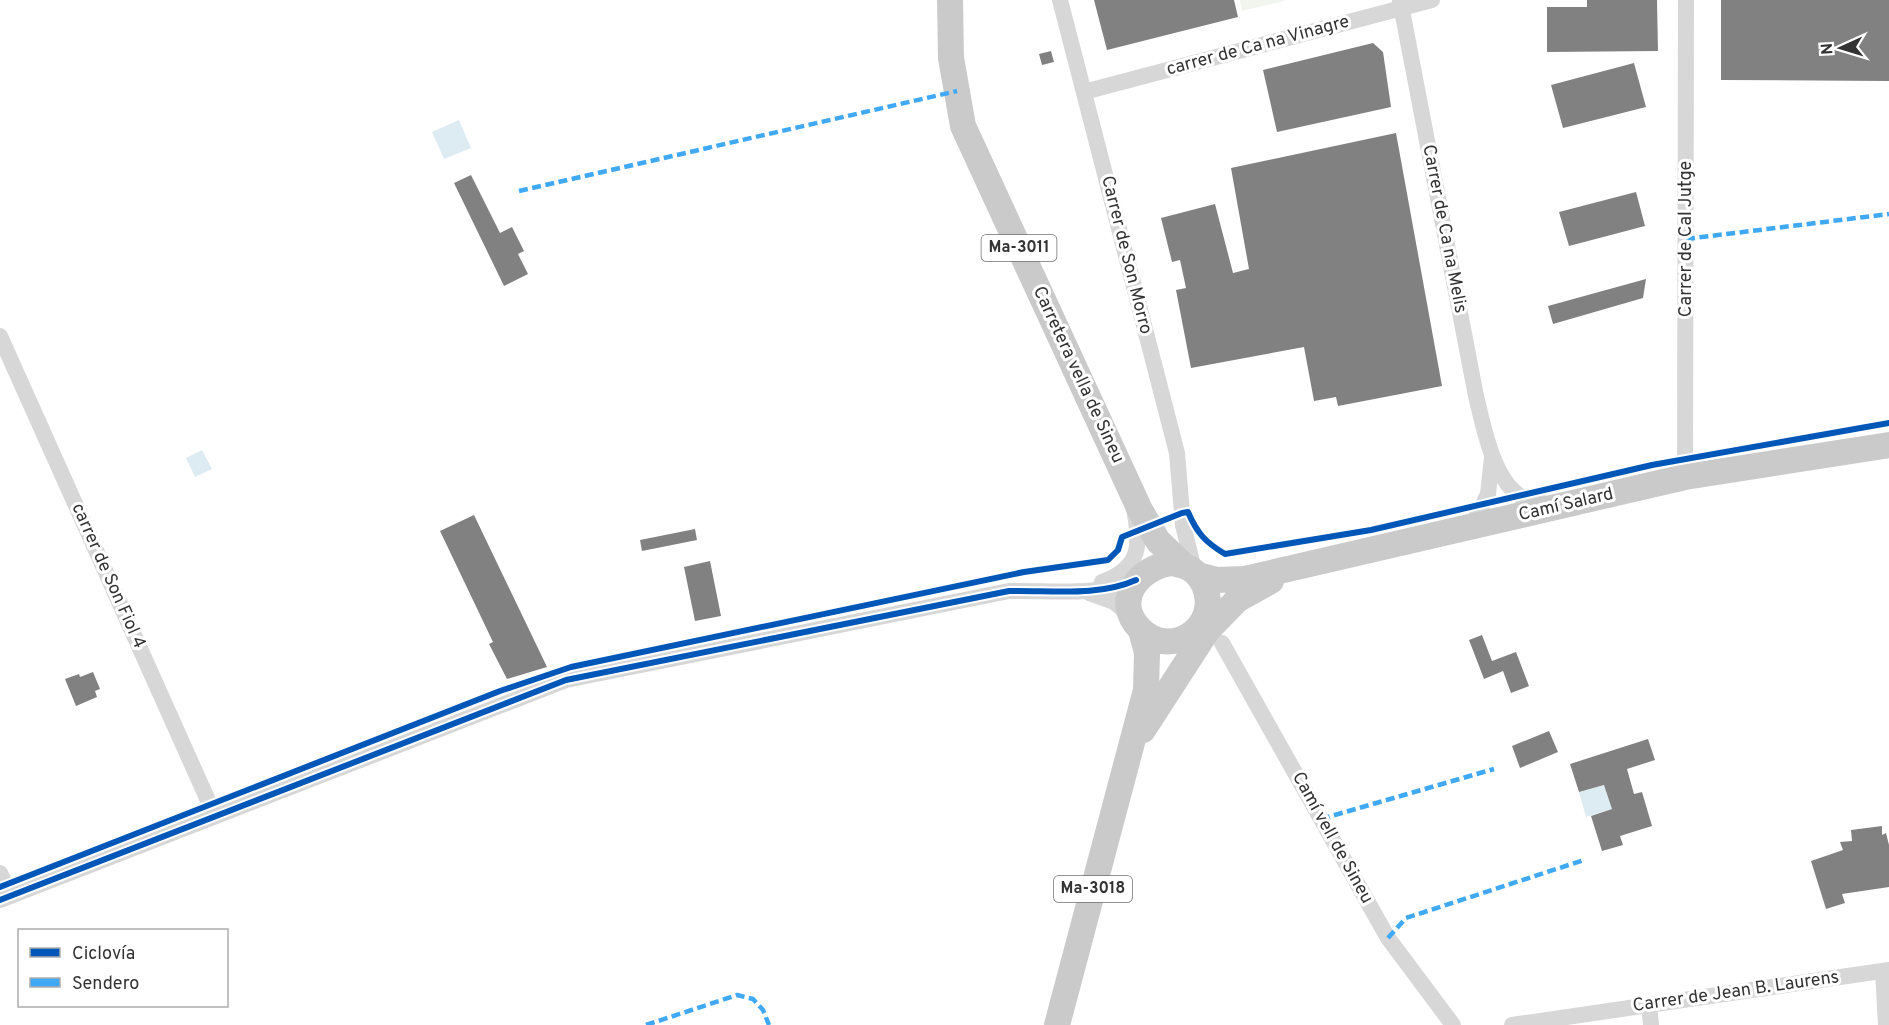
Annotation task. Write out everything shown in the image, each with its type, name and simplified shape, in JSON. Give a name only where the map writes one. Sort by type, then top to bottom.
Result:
[{"type":"main road","name":"Carretera vella de Sineu","points":[[950,0],[951,58],[963,126],[1140,510],[1158,541],[1191,570]]},
{"type":"main road","name":"Camí Salard","points":[[1191,570],[1217,580],[1245,579],[1685,477],[1889,445]]},
{"type":"main road","name":"Carretera vella de Sineu","points":[[1139,578],[1147,560],[1147,542],[1140,510]]},
{"type":"main road","name":"Ma-3018","points":[[1057,1025],[1146,690],[1147,653],[1129,601],[1139,578],[1161,564],[1172,563],[1191,570]]},
{"type":"main road","points":[[1128,753],[1190,656],[1222,613],[1237,600],[1304,565]]},
{"type":"main road","points":[[1191,570],[1206,590],[1208,608]]},
{"type":"main road","name":"Camí Salard","points":[[1208,608],[1245,579]]},
{"type":"main road","name":"Ma-3018","points":[[1146,690],[1173,648],[1200,625],[1208,608]]},
{"type":"main road","points":[[1136,623],[1155,639],[1164,641],[1182,639]]},
{"type":"street","name":"Carrer de Son Morro","points":[[1060,0],[1177,453],[1183,525],[1191,570]]},
{"type":"street","name":"carrer de Ca na Vinagre","points":[[1084,92],[1401,4],[1432,0]]},
{"type":"street","name":"Carrer de Cal Jutge","points":[[1685,477],[1686,0]]},
{"type":"street","name":"Carrer de Ca na Melis","points":[[1401,4],[1476,396],[1492,458],[1513,491],[1530,501],[1564,506]]},
{"type":"street","name":"carrer de Son Fiol 4","points":[[0,336],[215,816]]},
{"type":"street","name":"Carrer de Ca na Melis","points":[[1468,528],[1478,515],[1488,494],[1492,458]]},
{"type":"street","points":[[1063,591],[1118,576],[1131,564],[1137,551],[1138,531],[1129,486]]},
{"type":"street","points":[[0,873],[5,898],[566,680],[1010,591],[1082,591],[1116,587],[1139,578]]},
{"type":"street","points":[[1082,591],[1114,602],[1136,623]]},
{"type":"street","name":"Camí vell de Sineu","points":[[1222,643],[1388,938],[1453,1025]]},
{"type":"street","points":[[1886,970],[1886,1025]]},
{"type":"street","name":"Carrer de Jean B. Laurens","points":[[1512,1025],[1886,970]]},
{"type":"street","points":[[1649,1005],[1651,1025]]},
{"type":"shaded area","points":[[1240,0],[1284,0],[1284,1],[1242,11]]},
{"type":"shaded area","points":[[459,120],[471,148],[444,159],[432,132]]},
{"type":"shaded area","points":[[202,450],[212,469],[195,477],[186,458]]},
{"type":"shaded area","points":[[1605,785],[1612,809],[1586,817],[1579,792]]},
{"type":"building","points":[[1094,0],[1234,0],[1238,17],[1107,50]]},
{"type":"building","points":[[1587,0],[1657,0],[1658,51],[1547,52],[1547,7],[1587,7]]},
{"type":"building","points":[[1721,0],[1889,0],[1889,81],[1721,80]]},
{"type":"building","points":[[1373,43],[1383,52],[1391,107],[1277,132],[1263,70]]},
{"type":"building","points":[[1051,51],[1054,62],[1042,65],[1039,54]]},
{"type":"building","points":[[1634,63],[1646,107],[1563,128],[1551,85]]},
{"type":"building","points":[[1396,133],[1442,386],[1338,406],[1336,397],[1314,401],[1304,347],[1191,368],[1176,290],[1186,288],[1180,260],[1172,262],[1161,218],[1215,204],[1233,273],[1249,269],[1231,168]]},
{"type":"building","points":[[471,175],[500,233],[512,227],[524,251],[518,254],[528,274],[504,286],[454,183]]},
{"type":"building","points":[[1636,192],[1645,226],[1569,246],[1559,212]]},
{"type":"building","points":[[1646,279],[1643,298],[1553,324],[1548,306]]},
{"type":"building","points":[[474,515],[547,667],[507,679],[489,644],[493,642],[440,531]]},
{"type":"building","points":[[695,529],[697,540],[642,551],[640,540]]},
{"type":"building","points":[[710,561],[721,616],[695,621],[684,567]]},
{"type":"building","points":[[1482,635],[1492,661],[1516,652],[1529,686],[1511,693],[1503,671],[1484,679],[1469,640]]},
{"type":"building","points":[[93,672],[100,689],[95,691],[97,697],[76,706],[65,679]]},
{"type":"building","points":[[1549,731],[1558,752],[1520,768],[1512,746]]},
{"type":"building","points":[[1648,739],[1655,760],[1627,769],[1634,794],[1642,792],[1652,826],[1620,836],[1623,845],[1602,851],[1591,816],[1612,809],[1604,785],[1579,792],[1570,764]]},
{"type":"building","points":[[1882,826],[1882,835],[1886,833],[1889,845],[1889,887],[1842,894],[1845,903],[1826,909],[1811,861],[1843,850],[1840,842],[1852,841],[1851,830]]},
{"type":"marked path","points":[[519,191],[957,91]]},
{"type":"marked path","points":[[1686,239],[1889,214]]},
{"type":"marked path","points":[[1321,819],[1494,769]]},
{"type":"marked path","points":[[1388,938],[1406,918],[1584,860]]},
{"type":"marked path","points":[[646,1025],[737,995],[753,999],[763,1010],[769,1025]]},
{"type":"cycle path","points":[[0,887],[500,691],[571,667],[1024,572],[1108,560],[1118,550],[1122,537],[1182,513],[1188,512],[1202,536],[1225,554],[1371,530],[1652,465],[1889,423]]},
{"type":"cycle path","points":[[0,900],[566,680],[1009,591],[1090,591],[1136,580]]}]
